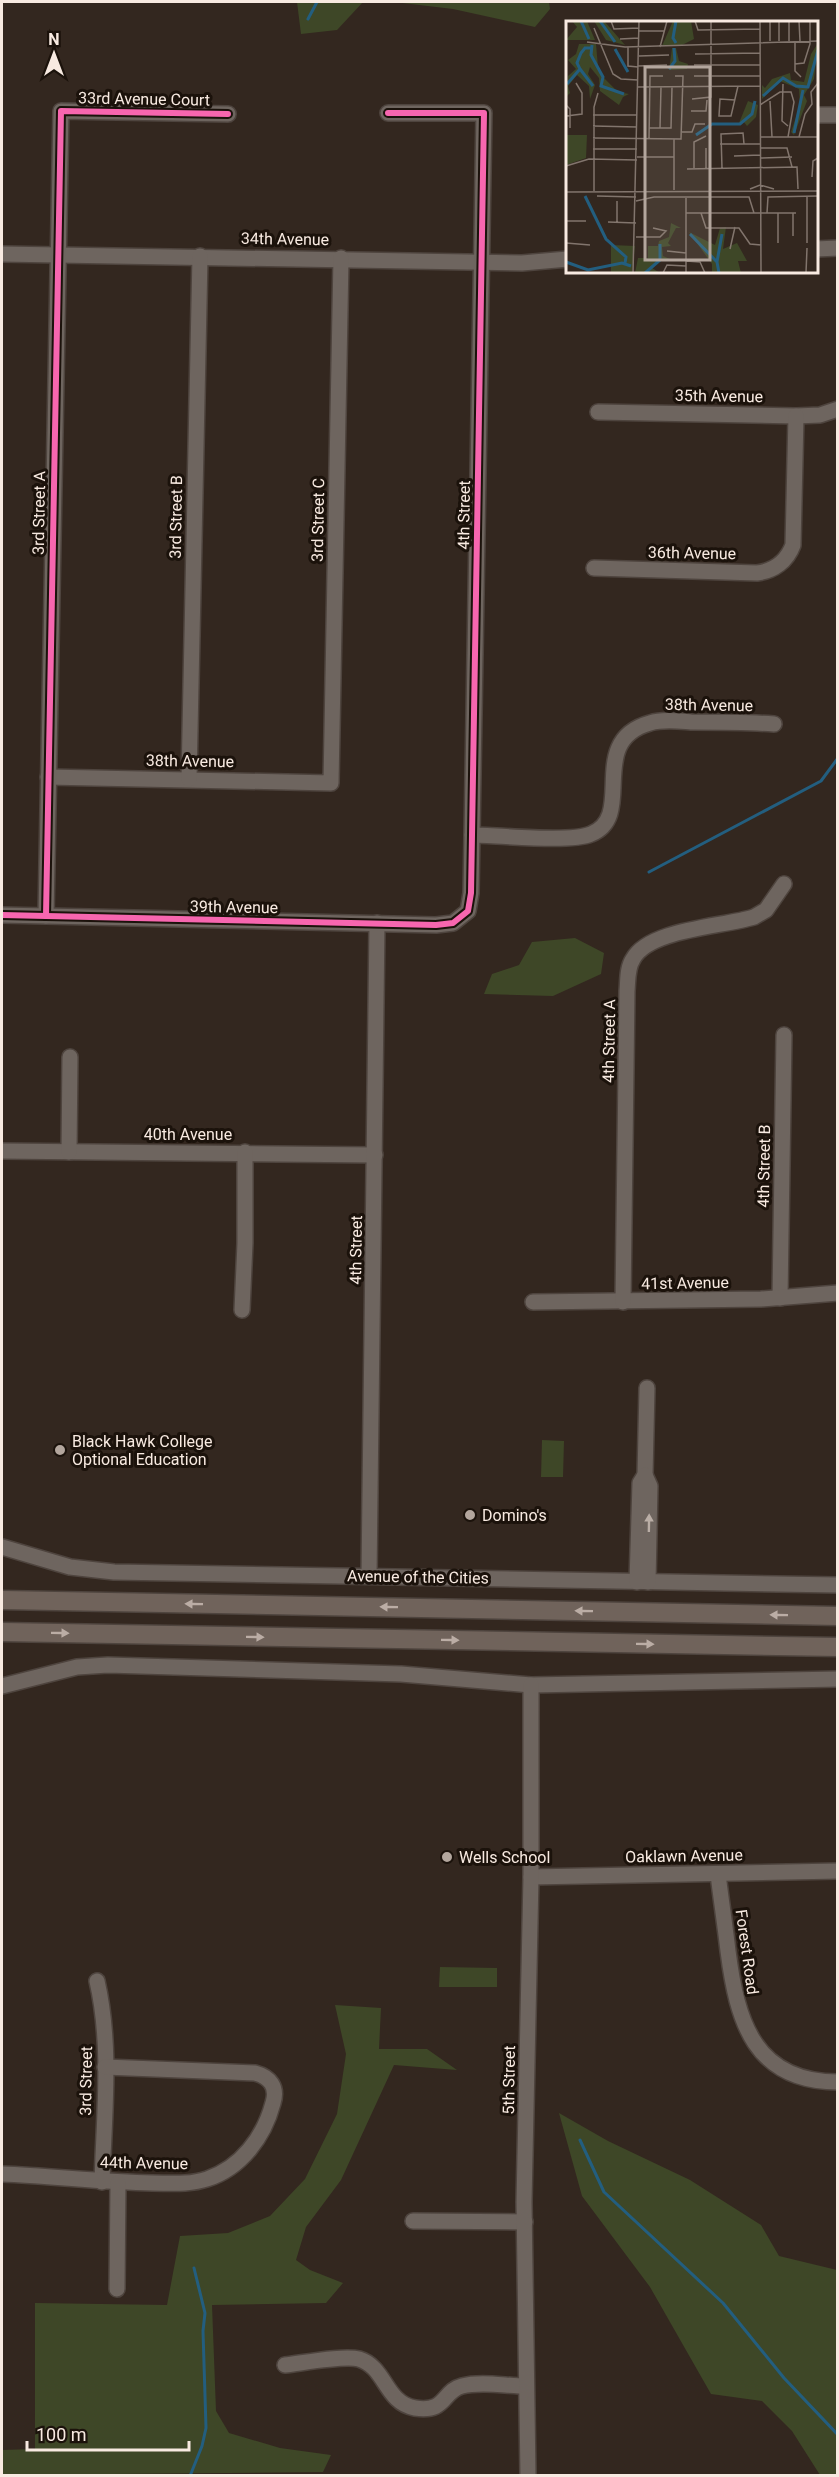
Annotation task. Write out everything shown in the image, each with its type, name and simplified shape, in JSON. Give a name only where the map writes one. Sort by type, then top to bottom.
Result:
[{"type":"main road","points":[[2,1592],[72,1594],[159,1603]]},
{"type":"main road","name":"Avenue of the Cities","points":[[2,1600],[837,1616]]},
{"type":"main road","points":[[2,1632],[837,1647]]},
{"type":"street","name":"33rd Avenue Court","points":[[61,111],[228,114]]},
{"type":"street","name":"3rd Street A","points":[[46,916],[61,111]]},
{"type":"street","name":"4th Street","points":[[388,113],[484,113],[472,835],[470,904],[463,916]]},
{"type":"street","points":[[818,115],[837,115]]},
{"type":"street","points":[[818,249],[837,248]]},
{"type":"street","name":"34th Avenue","points":[[2,254],[341,258],[522,263],[566,259]]},
{"type":"street","name":"3rd Street B","points":[[189,779],[200,256]]},
{"type":"street","name":"3rd Street C","points":[[331,783],[341,258]]},
{"type":"street","name":"35th Avenue","points":[[598,412],[796,416],[820,415],[837,409]]},
{"type":"street","name":"36th Avenue","points":[[594,568],[757,573],[766,571],[786,559],[793,545],[796,416]]},
{"type":"street","name":"38th Avenue","points":[[472,835],[575,837],[598,830],[605,824],[611,812],[614,756],[623,742],[636,729],[644,725],[664,721],[774,724]]},
{"type":"street","name":"38th Avenue","points":[[48,777],[331,783]]},
{"type":"street","name":"4th Street A","points":[[623,1302],[627,991],[631,961],[638,951],[651,942],[747,919],[759,914],[772,903],[784,884]]},
{"type":"street","name":"39th Avenue","points":[[2,915],[446,924],[463,916]]},
{"type":"street","name":"4th Street","points":[[369,1576],[377,923]]},
{"type":"street","name":"4th Street B","points":[[780,1298],[784,1035]]},
{"type":"street","points":[[69,1152],[70,1057]]},
{"type":"street","name":"40th Avenue","points":[[2,1151],[375,1155]]},
{"type":"street","points":[[242,1310],[245,1152]]},
{"type":"street","name":"41st Avenue","points":[[533,1302],[780,1298],[837,1293]]},
{"type":"street","points":[[643,1582],[650,1486],[645,1475],[647,1388]]},
{"type":"street","name":"Avenue of the Cities","points":[[2,1547],[50,1562],[114,1572],[837,1585]]},
{"type":"street","points":[[2,1686],[77,1667],[108,1665],[401,1674],[531,1685],[837,1679]]},
{"type":"street","name":"5th Street","points":[[528,2475],[525,2222],[531,1877],[531,1685]]},
{"type":"street","name":"Oaklawn Avenue","points":[[531,1877],[837,1871]]},
{"type":"street","name":"Forest Road","points":[[718,1874],[735,2000],[747,2031],[766,2057],[784,2072],[809,2080],[837,2082]]},
{"type":"street","name":"3rd Street","points":[[97,1981],[104,2025],[102,2182]]},
{"type":"street","name":"44th Avenue","points":[[2,2174],[118,2183],[197,2182],[222,2173],[246,2154],[268,2118],[275,2093],[268,2078],[255,2073],[105,2067]]},
{"type":"street","points":[[117,2289],[118,2183]]},
{"type":"street","points":[[413,2221],[525,2222]]},
{"type":"street","points":[[285,2365],[356,2358],[368,2362],[378,2370],[394,2398],[418,2409],[434,2408],[443,2403],[452,2390],[468,2384],[526,2386]]},
{"type":"green space","points":[[297,2],[363,2],[337,30],[301,34]]},
{"type":"green space","points":[[394,2],[549,2],[550,9],[535,27],[453,9]]},
{"type":"green space","points":[[575,938],[604,953],[601,974],[553,996],[484,994],[492,974],[519,965],[532,942]]},
{"type":"green space","points":[[542,1440],[564,1441],[563,1477],[541,1477]]},
{"type":"green space","points":[[440,1967],[497,1968],[497,1987],[439,1987]]},
{"type":"green space","points":[[335,2005],[381,2008],[379,2049],[427,2049],[457,2070],[394,2065],[341,2180],[306,2227],[296,2260],[310,2270],[343,2283],[326,2303],[212,2305],[216,2411],[229,2433],[280,2448],[331,2455],[323,2472],[2,2475],[2,2450],[35,2449],[35,2303],[167,2305],[180,2236],[228,2233],[270,2216],[305,2179],[337,2114],[346,2054]]},
{"type":"green space","points":[[559,2113],[608,2141],[690,2180],[761,2225],[779,2256],[837,2270],[837,2475],[820,2475],[792,2431],[762,2401],[711,2394],[650,2287],[582,2196]]},
{"type":"waterway","points":[[308,19],[317,2]]},
{"type":"waterway","points":[[649,872],[821,781],[838,758]]},
{"type":"waterway","points":[[580,2140],[604,2192],[723,2303],[784,2378],[838,2435]]},
{"type":"waterway","points":[[190,2476],[202,2446],[206,2428],[203,2331],[205,2313],[194,2268]]},
{"type":"cycle path","points":[[46,916],[61,111],[228,114]]},
{"type":"cycle path","points":[[2,915],[436,925],[453,923],[468,911],[471,893],[484,113],[388,113]]},
{"type":"place","name":"Black Hawk College Optional Education","points":[[60,1450]]},
{"type":"place","name":"Domino's","points":[[470,1515]]},
{"type":"place","name":"Wells School","points":[[447,1857]]}]
